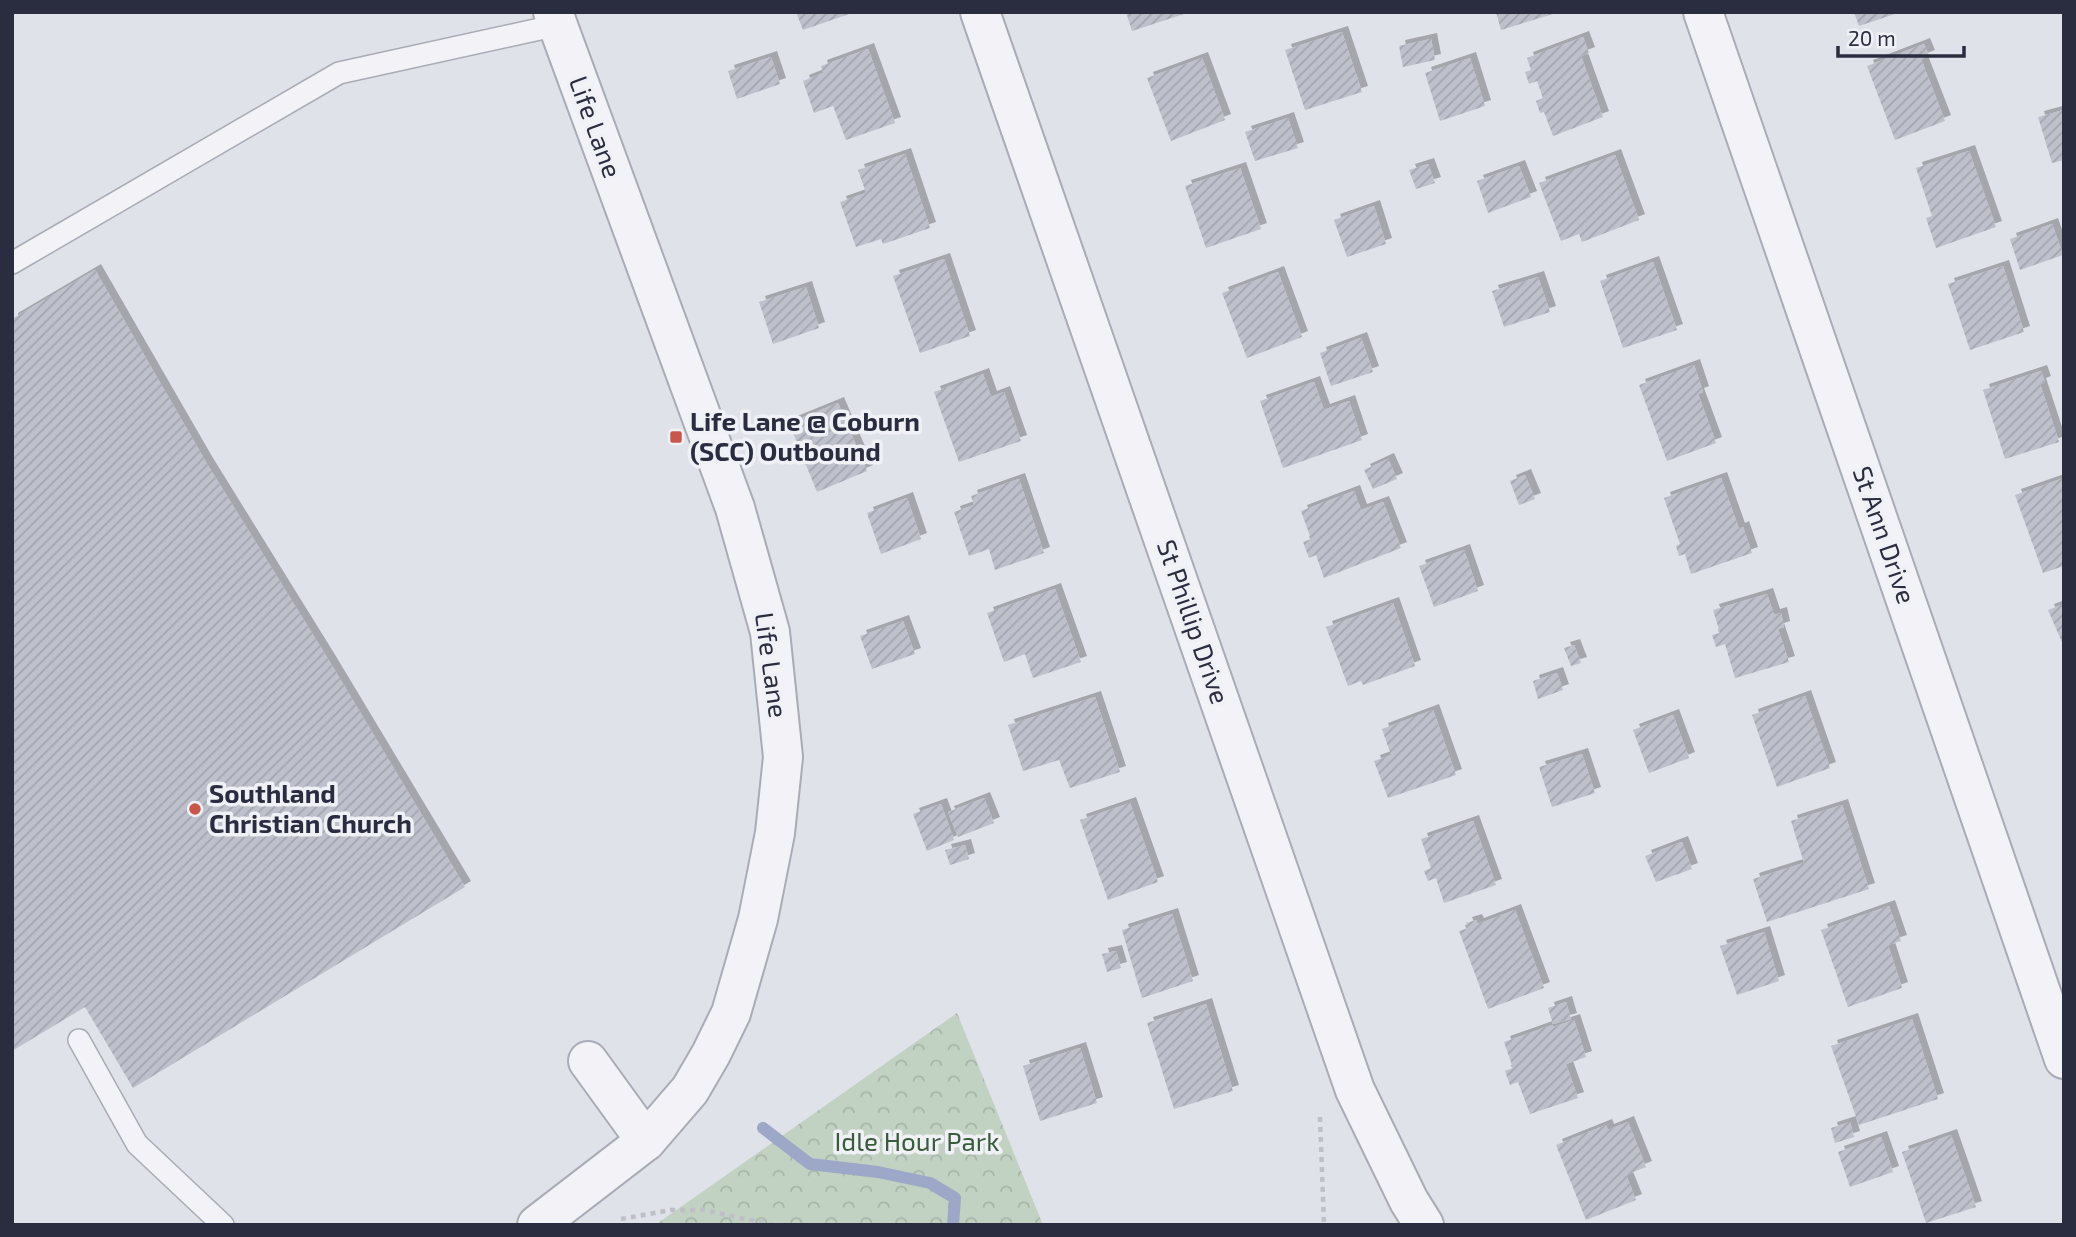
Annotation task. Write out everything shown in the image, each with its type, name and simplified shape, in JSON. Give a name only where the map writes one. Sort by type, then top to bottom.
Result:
[{"type":"street","name":"St Phillip Drive","points":[[980,12],[1356,1090],[1409,1201],[1424,1225]]},
{"type":"street","name":"St Ann Drive","points":[[1703,12],[2064,1059]]},
{"type":"street","name":"Life Lane","points":[[555,19],[735,508],[771,632],[783,757],[775,833],[761,905],[731,1013],[711,1054],[690,1090],[646,1141],[556,1219]]},
{"type":"street","points":[[588,1061],[646,1141]]},
{"type":"lane","points":[[12,263],[339,74],[555,19]]},
{"type":"lane","points":[[79,1040],[137,1144],[223,1225]]},
{"type":"path","points":[[1320,1106],[1324,1225]]},
{"type":"path","points":[[621,1219],[671,1210],[704,1210],[773,1225]]},
{"type":"green space","name":"Idle Hour Park","points":[[957,1013],[1043,1225],[655,1225]]},
{"type":"building","points":[[796,12],[852,12],[852,13],[803,30]]},
{"type":"building","points":[[1126,12],[1187,12],[1187,13],[1132,31]]},
{"type":"building","points":[[1496,12],[1556,12],[1556,13],[1501,30]]},
{"type":"building","points":[[1854,12],[1898,12],[1898,13],[1859,26]]},
{"type":"building","points":[[1342,32],[1362,92],[1305,110],[1285,50]]},
{"type":"building","points":[[1583,37],[1589,53],[1581,56],[1603,117],[1553,136],[1544,112],[1540,113],[1536,101],[1543,98],[1537,81],[1529,84],[1525,72],[1531,70],[1527,58]]},
{"type":"building","points":[[1431,39],[1435,60],[1403,67],[1399,46]]},
{"type":"building","points":[[1924,44],[1929,56],[1921,59],[1945,121],[1895,140],[1867,66]]},
{"type":"building","points":[[868,49],[895,123],[846,140],[833,106],[814,113],[803,81],[823,73],[821,66]]},
{"type":"building","points":[[771,57],[780,84],[737,99],[728,71]]},
{"type":"building","points":[[1202,58],[1225,120],[1171,141],[1147,78]]},
{"type":"building","points":[[1470,58],[1485,106],[1440,121],[1425,73]]},
{"type":"building","points":[[2064,110],[2064,160],[2052,163],[2038,117]]},
{"type":"building","points":[[1288,118],[1298,148],[1255,161],[1245,132]]},
{"type":"building","points":[[1969,151],[1996,227],[1936,248],[1926,218],[1932,216],[1916,168]]},
{"type":"building","points":[[905,154],[930,228],[883,244],[881,239],[856,247],[840,202],[866,193],[858,170]]},
{"type":"building","points":[[1615,155],[1639,220],[1582,242],[1579,234],[1561,241],[1539,183]]},
{"type":"building","points":[[1428,164],[1435,183],[1416,189],[1409,170]]},
{"type":"building","points":[[1519,166],[1531,197],[1488,213],[1477,181]]},
{"type":"building","points":[[1240,168],[1261,229],[1206,248],[1185,186]]},
{"type":"building","points":[[1374,206],[1386,244],[1347,257],[1334,220]]},
{"type":"building","points":[[2052,224],[2063,255],[2020,270],[2010,239]]},
{"type":"building","points":[[944,259],[970,336],[920,353],[893,276]]},
{"type":"building","points":[[1653,262],[1677,330],[1623,348],[1600,281]]},
{"type":"building","points":[[2003,266],[2024,332],[1970,350],[1948,284]]},
{"type":"building","points":[[95,270],[207,464],[465,887],[133,1088],[85,1007],[12,1051],[12,319]]},
{"type":"building","points":[[1278,272],[1302,337],[1247,358],[1222,293]]},
{"type":"building","points":[[1538,277],[1550,312],[1504,327],[1492,291]]},
{"type":"building","points":[[806,287],[819,328],[773,344],[759,302]]},
{"type":"building","points":[[1361,338],[1373,372],[1331,386],[1320,353]]},
{"type":"building","points":[[1694,365],[1703,392],[1698,394],[1716,443],[1667,461],[1639,385]]},
{"type":"building","points":[[2041,371],[2045,382],[2040,384],[2059,442],[2005,459],[1983,390]]},
{"type":"building","points":[[983,374],[991,397],[1004,392],[1021,441],[959,462],[934,392]]},
{"type":"building","points":[[1314,382],[1324,410],[1349,401],[1362,440],[1283,468],[1260,401]]},
{"type":"building","points":[[838,403],[867,471],[817,492],[789,423]]},
{"type":"building","points":[[1388,459],[1397,479],[1373,489],[1364,470]]},
{"type":"building","points":[[1525,475],[1535,499],[1519,505],[1510,481]]},
{"type":"building","points":[[1721,478],[1739,529],[1743,527],[1752,553],[1691,574],[1685,554],[1679,556],[1676,546],[1680,544],[1664,498]]},
{"type":"building","points":[[2064,478],[2064,566],[2043,573],[2015,495]]},
{"type":"building","points":[[1019,479],[1044,553],[995,570],[989,549],[969,556],[954,512],[974,505],[971,496]]},
{"type":"building","points":[[1354,491],[1361,510],[1383,502],[1401,548],[1324,578],[1316,555],[1309,558],[1303,542],[1311,539],[1301,511]]},
{"type":"building","points":[[907,498],[921,539],[881,554],[867,513]]},
{"type":"building","points":[[1464,550],[1478,591],[1434,607],[1419,566]]},
{"type":"building","points":[[1055,589],[1081,662],[1033,678],[1025,654],[1004,662],[987,613]]},
{"type":"building","points":[[1767,594],[1774,615],[1781,613],[1784,627],[1778,629],[1789,662],[1735,678],[1725,644],[1716,647],[1712,635],[1720,633],[1713,610]]},
{"type":"building","points":[[1393,603],[1415,666],[1363,685],[1361,681],[1348,686],[1326,627]]},
{"type":"building","points":[[2064,604],[2064,647],[2048,610]]},
{"type":"building","points":[[903,621],[915,654],[872,669],[860,636]]},
{"type":"building","points":[[1574,645],[1581,663],[1571,666],[1564,648]]},
{"type":"building","points":[[1557,673],[1563,690],[1538,699],[1533,681]]},
{"type":"building","points":[[1805,696],[1830,768],[1777,787],[1752,715]]},
{"type":"building","points":[[1095,697],[1120,772],[1070,788],[1059,760],[1023,771],[1008,725]]},
{"type":"building","points":[[1433,710],[1456,775],[1388,798],[1374,761],[1391,755],[1382,729]]},
{"type":"building","points":[[1673,715],[1689,758],[1649,773],[1633,730]]},
{"type":"building","points":[[1582,754],[1595,793],[1552,807],[1539,767]]},
{"type":"building","points":[[984,798],[994,823],[958,837],[948,812]]},
{"type":"building","points":[[1130,803],[1158,882],[1108,900],[1080,820]]},
{"type":"building","points":[[941,804],[954,840],[927,851],[913,814]]},
{"type":"building","points":[[1842,805],[1869,889],[1767,922],[1753,879],[1804,863],[1791,821]]},
{"type":"building","points":[[1473,821],[1496,885],[1444,903],[1436,878],[1428,881],[1424,871],[1431,868],[1421,839]]},
{"type":"building","points":[[1682,842],[1692,869],[1656,882],[1645,856]]},
{"type":"building","points":[[965,845],[969,859],[950,865],[945,850]]},
{"type":"building","points":[[1889,906],[1901,941],[1888,945],[1902,988],[1848,1007],[1821,930]]},
{"type":"building","points":[[1515,910],[1544,988],[1488,1009],[1459,931],[1468,928],[1466,923],[1476,920],[1478,924]]},
{"type":"building","points":[[1172,914],[1193,981],[1142,998],[1122,930]]},
{"type":"building","points":[[1764,932],[1779,981],[1737,995],[1720,946]]},
{"type":"building","points":[[1116,951],[1121,968],[1107,972],[1102,954]]},
{"type":"building","points":[[1566,1002],[1571,1019],[1553,1024],[1548,1008]]},
{"type":"building","points":[[1206,1004],[1233,1091],[1174,1109],[1147,1023]]},
{"type":"building","points":[[1912,1019],[1938,1099],[1859,1125],[1831,1046]]},
{"type":"building","points":[[1574,1020],[1586,1057],[1566,1064],[1578,1098],[1530,1114],[1518,1082],[1510,1085],[1505,1071],[1513,1068],[1504,1042]]},
{"type":"building","points":[[1080,1048],[1097,1103],[1040,1121],[1023,1066]]},
{"type":"building","points":[[1628,1122],[1646,1167],[1626,1175],[1636,1200],[1586,1220],[1556,1145],[1606,1125],[1608,1130]]},
{"type":"building","points":[[1850,1122],[1854,1137],[1835,1143],[1831,1128]]},
{"type":"building","points":[[1951,1135],[1976,1207],[1926,1223],[1902,1152]]},
{"type":"building","points":[[1881,1137],[1893,1172],[1850,1187],[1838,1152]]},
{"type":"waterway","points":[[763,1128],[810,1164],[878,1172],[930,1183],[955,1198],[953,1225]]},
{"type":"place","name":"Life Lane @ Coburn (SCC) Outbound","points":[[676,437]]},
{"type":"place","name":"Southland Christian Church","points":[[195,809]]}]
